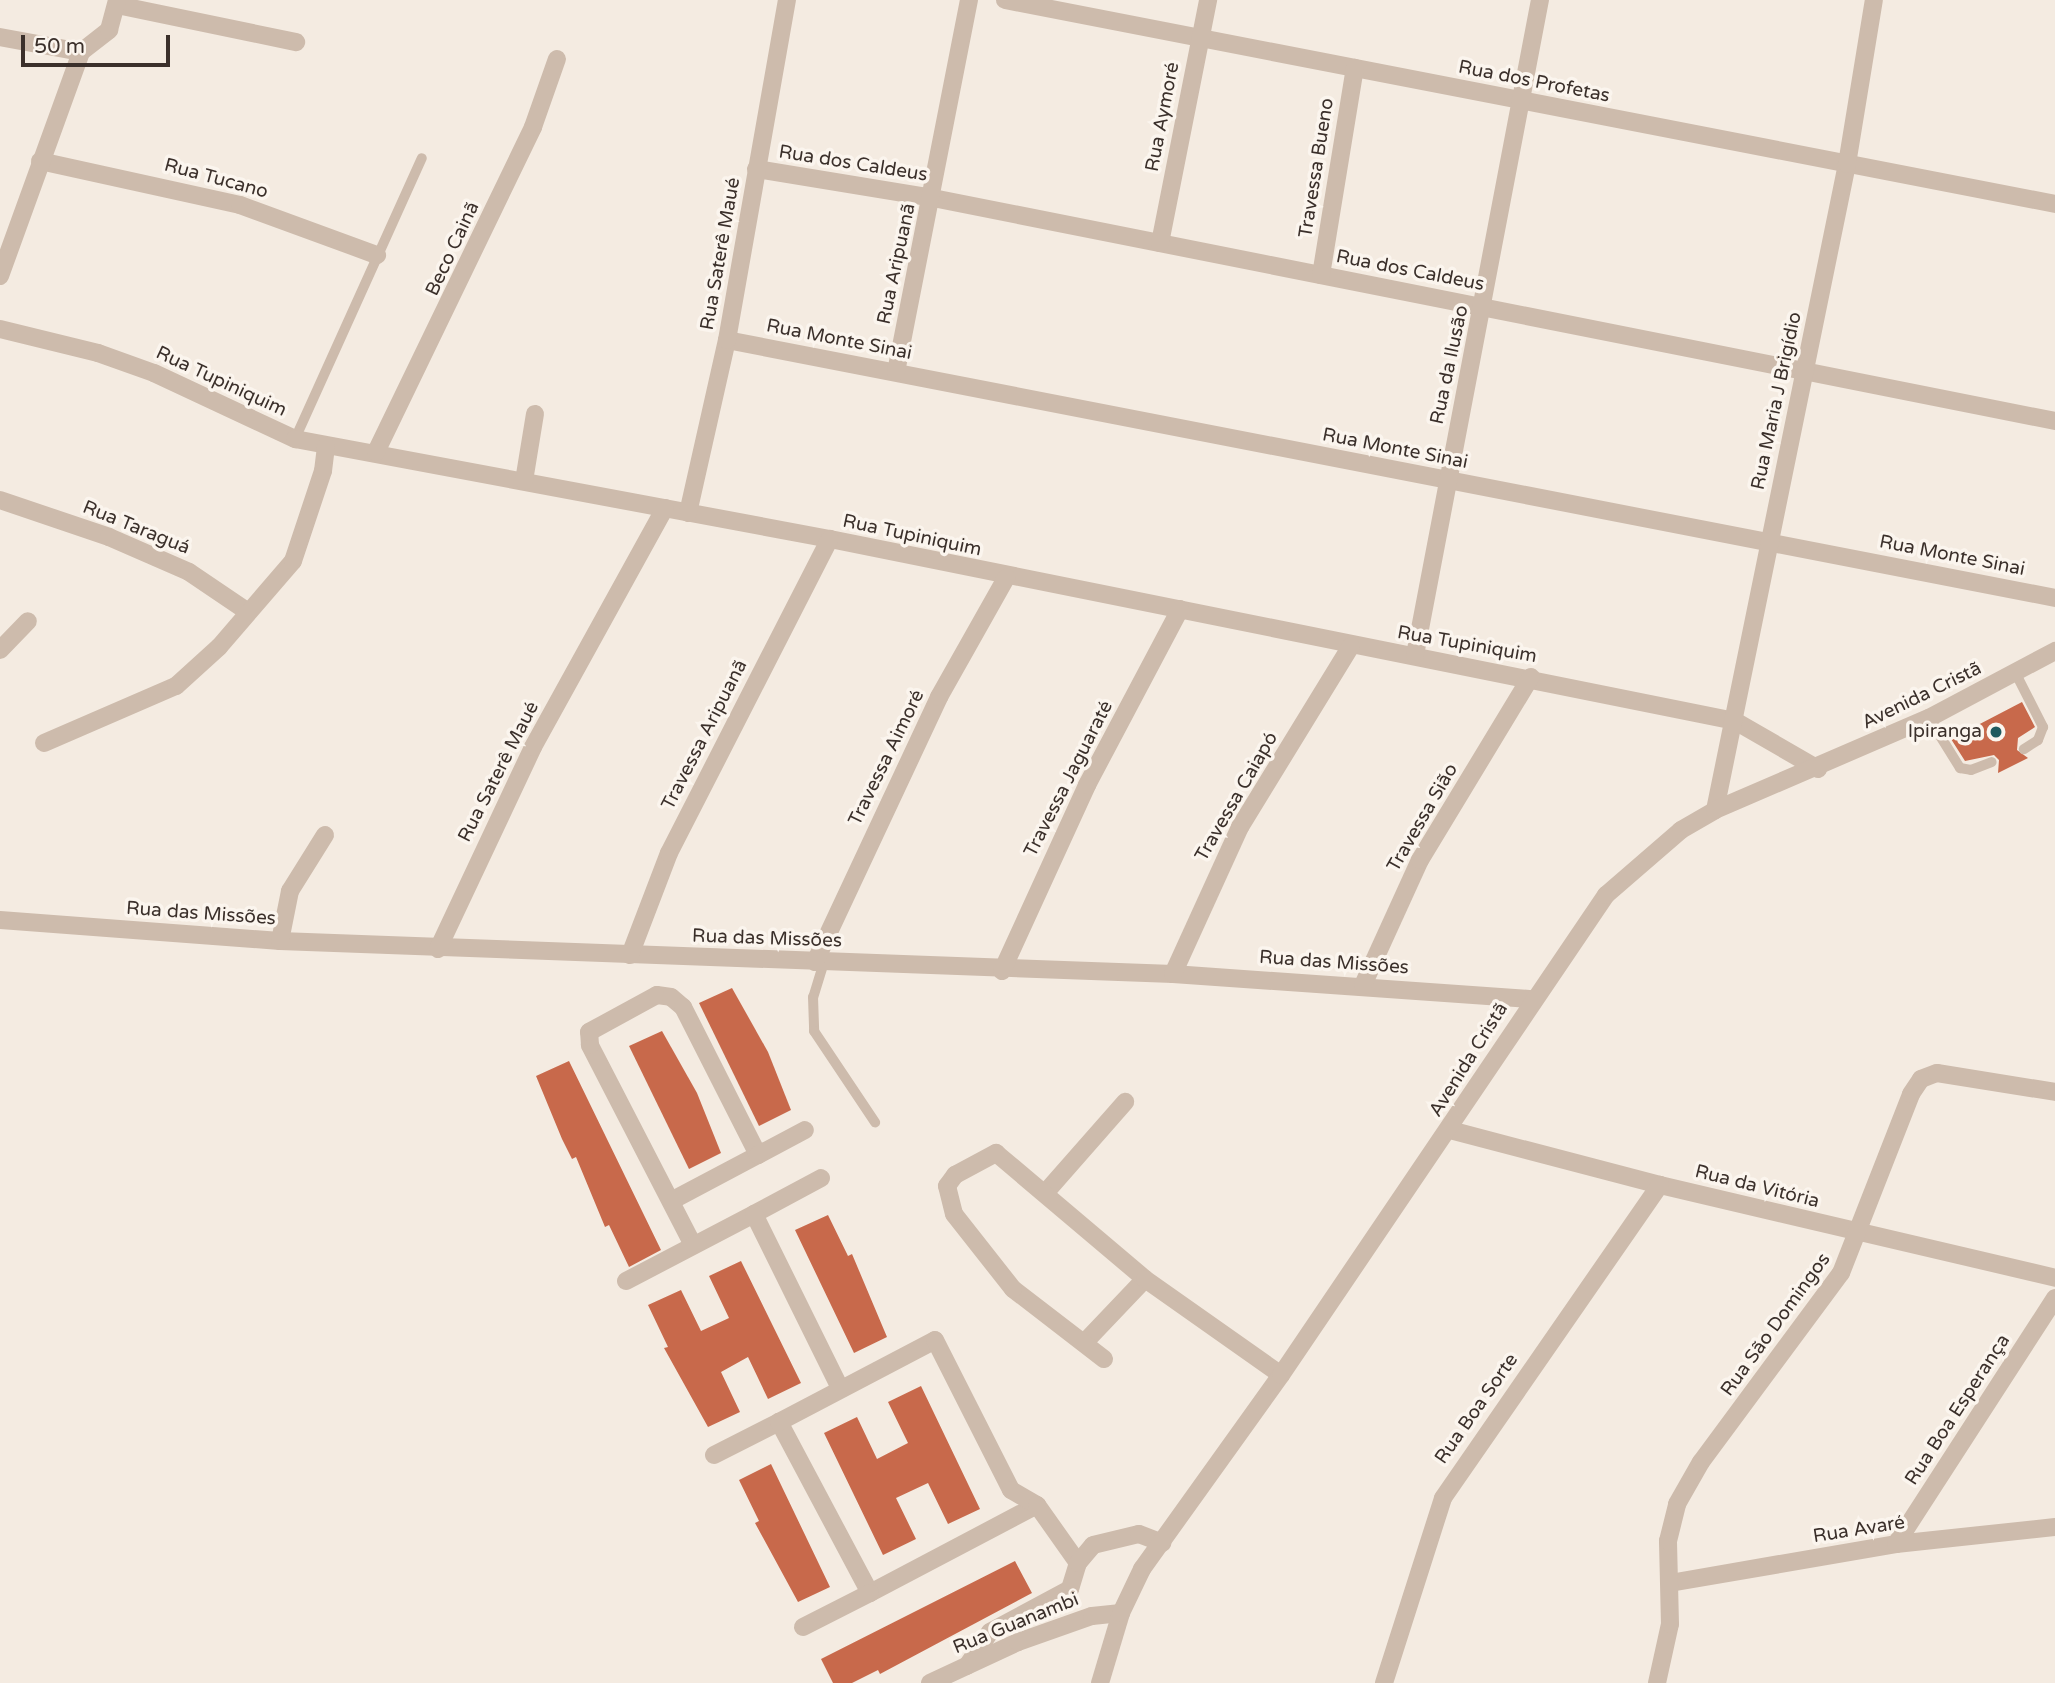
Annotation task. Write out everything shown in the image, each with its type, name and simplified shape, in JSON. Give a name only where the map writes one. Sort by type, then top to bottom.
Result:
[{"type":"street","name":"Rua Saterê Maué","points":[[688,513],[727,340],[787,0]]},
{"type":"street","name":"Rua Aripuanã","points":[[896,372],[933,198],[969,0]]},
{"type":"street","name":"Rua dos Profetas","points":[[1005,0],[2055,204]]},
{"type":"street","name":"Rua Aymoré","points":[[1160,243],[1208,0]]},
{"type":"street","name":"Rua da Ilusão","points":[[1415,656],[1484,307],[1540,0]]},
{"type":"street","points":[[0,276],[80,52],[109,30],[117,2],[296,42]]},
{"type":"street","name":"Rua Maria J Brigídio","points":[[1715,810],[1735,721],[1767,543],[1847,164],[1870,3]]},
{"type":"street","points":[[0,37],[80,52]]},
{"type":"street","name":"Beco Cainã","points":[[376,452],[533,127],[557,59]]},
{"type":"street","name":"Travessa Bueno","points":[[1321,275],[1355,68]]},
{"type":"street","name":"Rua Tucano","points":[[40,161],[240,205],[377,255]]},
{"type":"street","name":"Rua dos Caldeus","points":[[756,169],[933,198],[1806,368],[2055,421]]},
{"type":"street","name":"Rua Tupiniquim","points":[[0,329],[98,353],[154,373],[295,439],[376,452],[830,540],[1006,578],[1180,609],[1351,646],[1531,677],[1735,721],[1818,769]]},
{"type":"street","name":"Rua Monte Sinai","points":[[727,340],[2055,597]]},
{"type":"street","points":[[524,481],[534,414]]},
{"type":"street","points":[[44,743],[176,686],[219,647],[293,561],[323,471],[326,446]]},
{"type":"street","name":"Rua Taraguá","points":[[0,500],[109,537],[189,572],[248,612]]},
{"type":"street","name":"Rua Saterê Maué","points":[[438,949],[533,747],[665,508]]},
{"type":"street","name":"Travessa Aripuanã","points":[[630,955],[668,853],[830,540]]},
{"type":"street","name":"Travessa Aimoré","points":[[820,962],[939,697],[1006,578]]},
{"type":"street","name":"Travessa Jaguaraté","points":[[1002,971],[1087,785],[1180,609]]},
{"type":"street","points":[[0,650],[27,621]]},
{"type":"street","name":"Travessa Caiapó","points":[[1172,974],[1240,827],[1351,646]]},
{"type":"street","name":"Avenida Cristã","points":[[1100,1683],[1121,1613],[1142,1569],[1281,1376],[1450,1130],[1532,999],[1606,895],[1681,830],[1715,810],[1818,769],[1929,718],[2055,651]]},
{"type":"street","name":"Travessa Sião","points":[[1363,985],[1420,860],[1531,677]]},
{"type":"street","points":[[280,941],[290,891],[325,835]]},
{"type":"street","name":"Rua das Missões","points":[[0,920],[280,941],[1002,971],[1172,974],[1363,985],[1532,999]]},
{"type":"street","points":[[692,1243],[590,1045],[589,1032],[657,995],[671,997],[683,1007],[758,1155]]},
{"type":"street","name":"Rua São Domingos","points":[[1657,1683],[1670,1623],[1668,1541],[1676,1504],[1701,1462],[1829,1292],[1860,1234],[1898,1122],[1922,1079],[1937,1073],[1964,1074],[2055,1092]]},
{"type":"street","points":[[1046,1192],[1125,1102]]},
{"type":"street","points":[[671,1202],[805,1129]]},
{"type":"street","name":"Rua da Vitória","points":[[1450,1130],[1860,1234],[2055,1278]]},
{"type":"street","points":[[1104,1359],[1013,1289],[947,1200],[947,1186],[955,1175],[985,1155],[996,1153],[1046,1192],[1145,1279],[1281,1376]]},
{"type":"street","points":[[626,1281],[692,1243],[821,1178]]},
{"type":"street","name":"Rua Boa Sorte","points":[[1384,1683],[1443,1497],[1660,1185]]},
{"type":"street","points":[[754,1214],[840,1388]]},
{"type":"street","points":[[1084,1343],[1145,1279]]},
{"type":"street","name":"Rua Boa Esperança","points":[[1896,1544],[2055,1298]]},
{"type":"street","points":[[714,1455],[935,1340],[1011,1490],[1037,1505],[1078,1563]]},
{"type":"street","points":[[779,1422],[870,1593]]},
{"type":"street","points":[[803,1627],[1037,1505]]},
{"type":"street","name":"Rua Avaré","points":[[1670,1583],[1896,1544],[2055,1527]]},
{"type":"street","points":[[967,1666],[990,1632],[1070,1589],[1078,1563],[1093,1545],[1139,1534],[1162,1543]]},
{"type":"street","name":"Rua Guanambi","points":[[930,1683],[1092,1616],[1121,1613]]},
{"type":"lane","points":[[295,439],[422,158]]},
{"type":"lane","points":[[2015,672],[2043,727],[2038,740],[2024,749]]},
{"type":"lane","points":[[1929,718],[1959,768],[1971,770],[1992,762]]},
{"type":"lane","points":[[820,962],[813,997],[814,1031],[875,1122]]},
{"type":"building","name":"Ipiranga","points":[[2022,702],[2035,727],[2018,738],[2017,750],[2028,758],[1998,773],[1999,760],[1994,755],[1965,761],[1951,739]]},
{"type":"building","points":[[732,988],[768,1052],[791,1110],[759,1126],[699,1003]]},
{"type":"building","points":[[662,1031],[697,1093],[721,1153],[689,1169],[629,1046]]},
{"type":"building","points":[[569,1061],[661,1250],[629,1267],[609,1225],[605,1227],[576,1157],[572,1159],[562,1139],[536,1076]]},
{"type":"building","points":[[828,1215],[848,1256],[852,1254],[887,1337],[854,1353],[795,1230]]},
{"type":"building","points":[[741,1261],[801,1383],[768,1399],[748,1357],[721,1372],[740,1412],[708,1427],[664,1348],[668,1347],[648,1305],[681,1290],[701,1331],[729,1318],[709,1276]]},
{"type":"building","points":[[921,1386],[980,1509],[948,1524],[928,1483],[896,1498],[916,1539],[883,1555],[824,1433],[857,1417],[877,1459],[908,1443],[888,1402]]},
{"type":"building","points":[[771,1464],[830,1587],[798,1602],[755,1523],[759,1521],[739,1480]]},
{"type":"building","points":[[1015,1561],[1032,1593],[880,1674],[878,1670],[852,1683],[833,1683],[821,1659]]},
{"type":"place","name":"Ipiranga","points":[[1996,732]]}]
